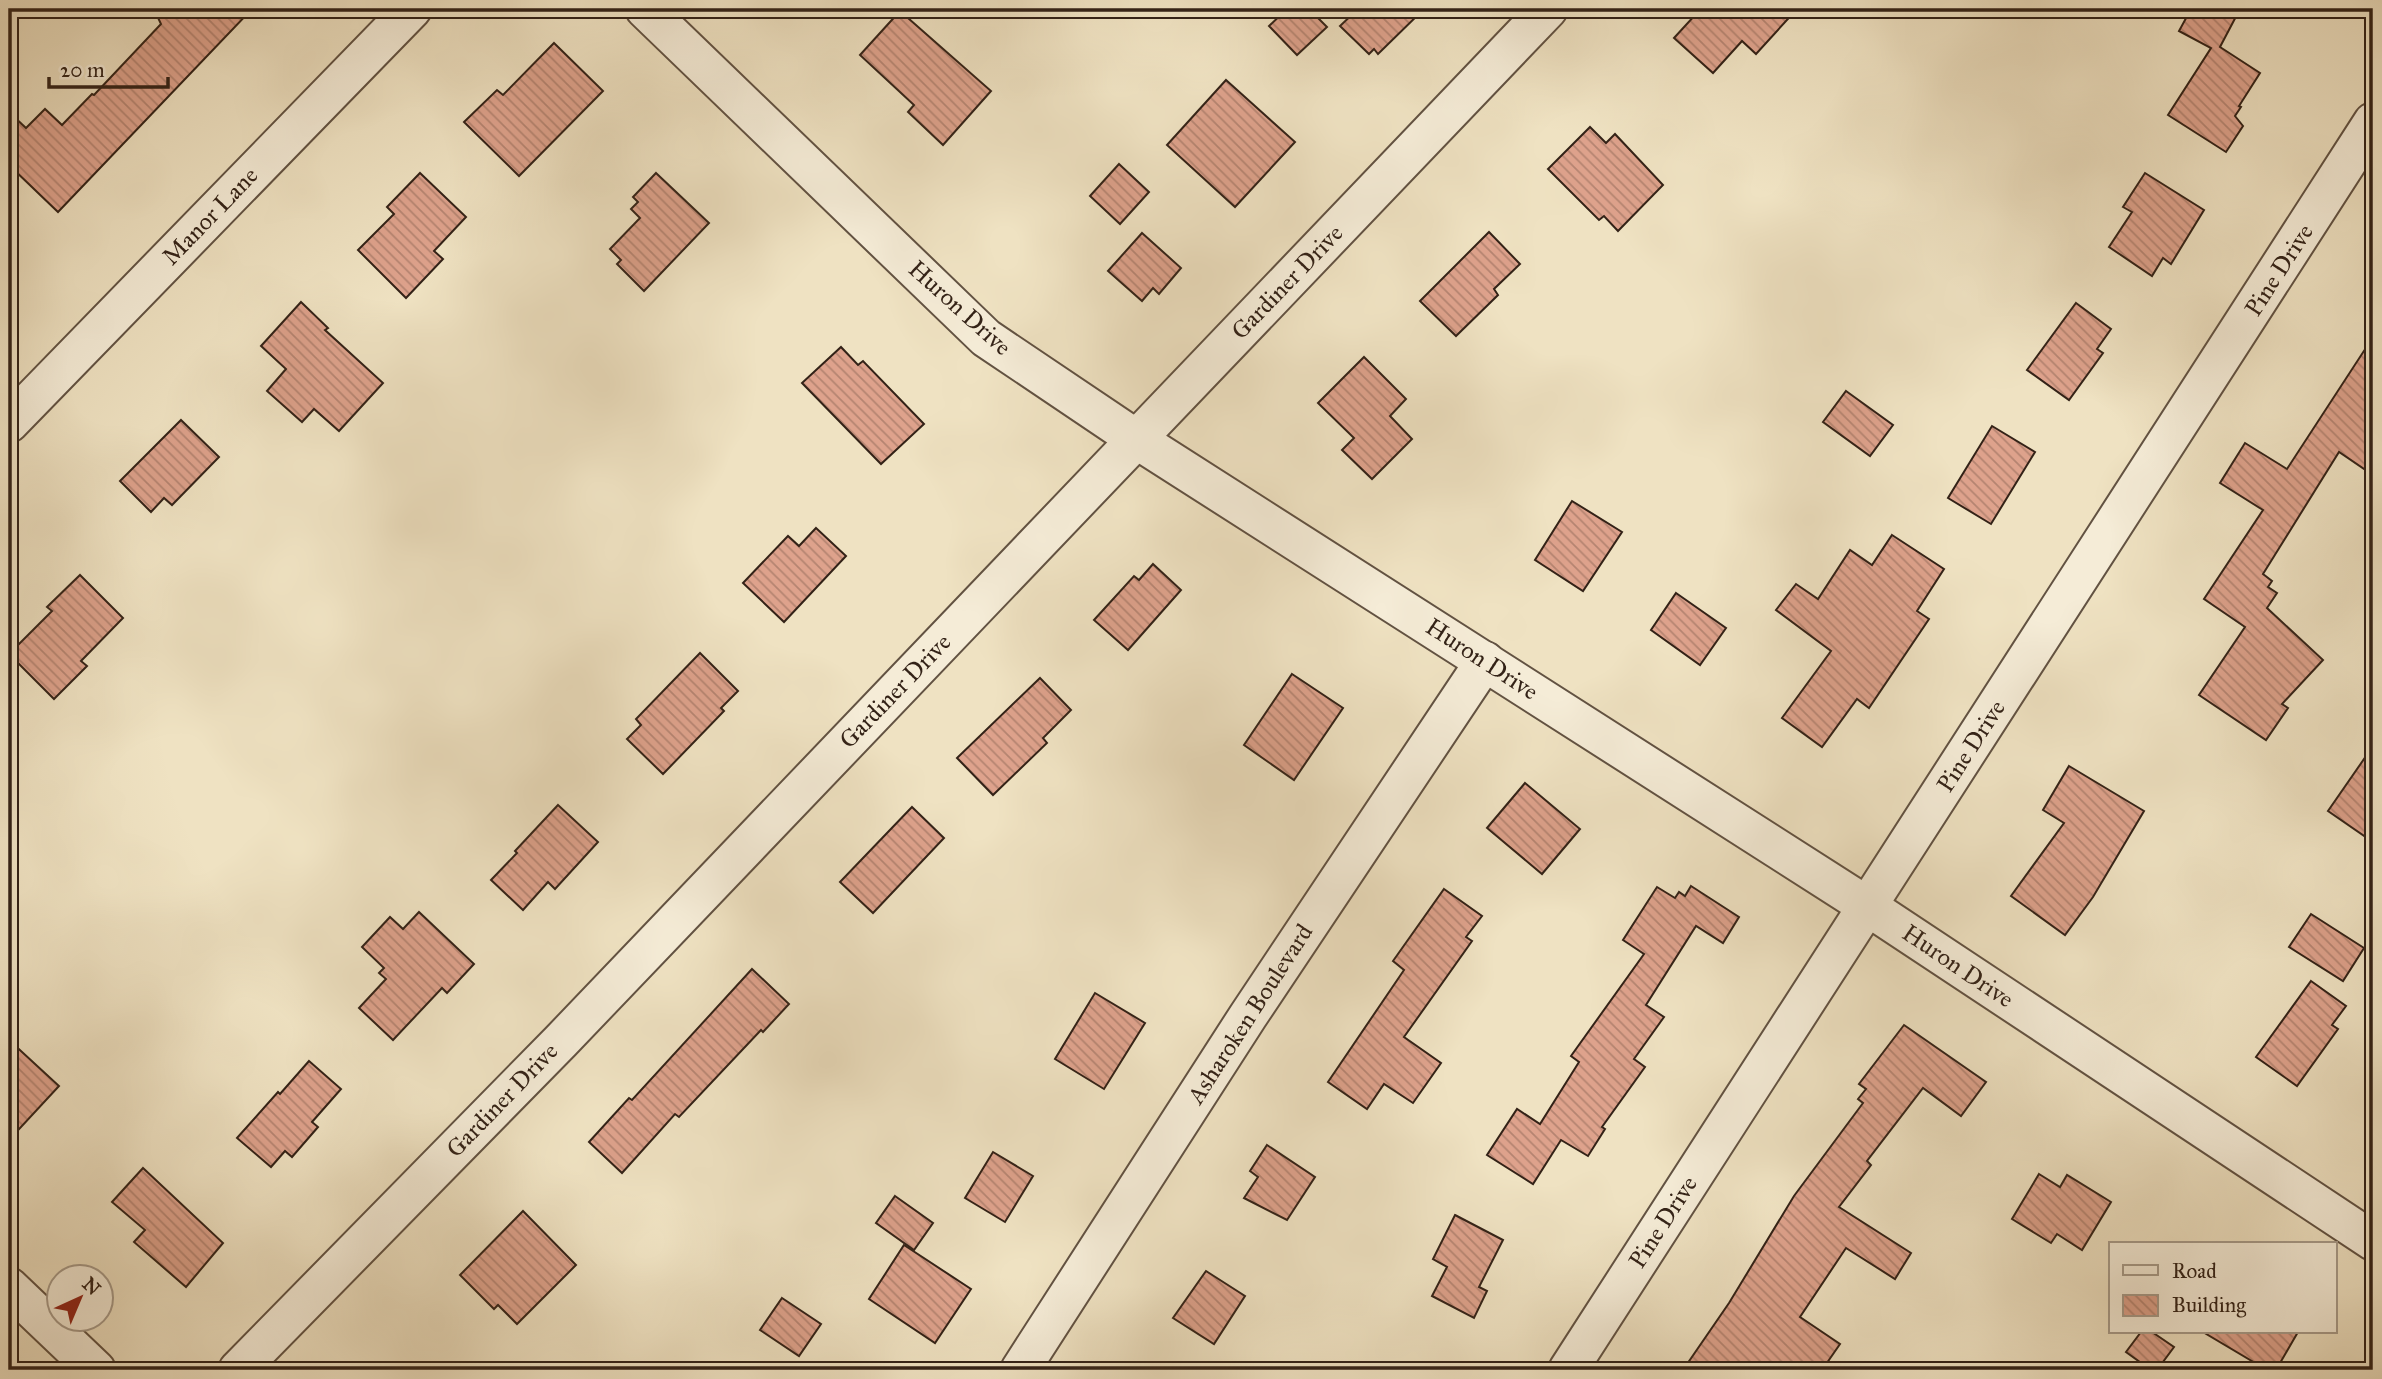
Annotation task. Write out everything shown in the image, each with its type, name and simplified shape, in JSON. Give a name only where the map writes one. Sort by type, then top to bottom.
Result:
[{"type":"street","name":"Manor Lane","points":[[9,423],[412,9]]},
{"type":"street","name":"Huron Drive","points":[[645,9],[986,338],[1136,439],[1867,906],[2373,1241]]},
{"type":"street","name":"Gardiner Drive","points":[[238,1370],[561,1041],[1549,9]]},
{"type":"street","name":"Pine Drive","points":[[1568,1370],[2373,122]]},
{"type":"street","name":"Asharoken Boulevard","points":[[1020,1370],[1248,1016],[1485,661]]},
{"type":"street","points":[[9,1287],[96,1370]]},
{"type":"building","points":[[154,9],[252,9],[58,212],[9,165],[9,112],[26,128],[45,109],[62,125],[161,24]]},
{"type":"building","points":[[1287,9],[1309,9],[1327,27],[1297,55],[1269,26]]},
{"type":"building","points":[[1358,9],[1424,9],[1378,54],[1374,49],[1369,54],[1340,26]]},
{"type":"building","points":[[1704,9],[1797,9],[1756,54],[1742,41],[1713,73],[1674,38]]},
{"type":"building","points":[[2191,9],[2240,9],[2220,47],[2260,73],[2239,106],[2241,107],[2235,116],[2243,126],[2226,152],[2168,115],[2211,48],[2179,31]]},
{"type":"building","points":[[900,11],[991,91],[943,145],[908,112],[914,105],[860,55]]},
{"type":"building","points":[[554,43],[603,91],[519,176],[464,122],[497,90],[503,95]]},
{"type":"building","points":[[1226,80],[1295,142],[1235,207],[1167,145]]},
{"type":"building","points":[[1590,127],[1606,143],[1615,134],[1663,185],[1618,231],[1604,216],[1599,220],[1548,169]]},
{"type":"building","points":[[1119,164],[1149,192],[1120,224],[1090,196]]},
{"type":"building","points":[[420,173],[466,217],[434,251],[443,259],[406,298],[358,250],[394,214],[387,207]]},
{"type":"building","points":[[656,173],[709,223],[644,291],[617,264],[621,260],[610,249],[640,218],[631,209],[638,202],[633,197]]},
{"type":"building","points":[[2145,173],[2204,210],[2171,264],[2163,258],[2152,276],[2109,247],[2132,212],[2123,207]]},
{"type":"building","points":[[1489,232],[1520,264],[1494,289],[1498,295],[1456,336],[1420,301]]},
{"type":"building","points":[[1142,233],[1181,268],[1159,294],[1153,288],[1142,301],[1108,271]]},
{"type":"building","points":[[301,302],[328,328],[325,330],[383,383],[339,431],[314,409],[302,422],[267,391],[286,369],[261,346]]},
{"type":"building","points":[[2076,303],[2111,329],[2097,349],[2103,353],[2069,400],[2027,370]]},
{"type":"building","points":[[2373,337],[2373,475],[2339,452],[2263,574],[2272,581],[2268,587],[2277,593],[2267,608],[2323,660],[2282,704],[2288,708],[2266,740],[2199,695],[2245,627],[2204,599],[2263,510],[2220,483],[2245,443],[2287,469]]},
{"type":"building","points":[[841,347],[858,365],[863,361],[924,424],[881,464],[802,383]]},
{"type":"building","points":[[1364,357],[1406,399],[1390,416],[1412,439],[1372,479],[1342,450],[1354,438],[1318,403]]},
{"type":"building","points":[[1846,391],[1893,425],[1870,456],[1823,422]]},
{"type":"building","points":[[181,420],[219,457],[172,505],[164,498],[151,512],[120,481]]},
{"type":"building","points":[[1992,426],[2035,452],[1991,524],[1948,498]]},
{"type":"building","points":[[1572,501],[1622,532],[1583,591],[1535,560]]},
{"type":"building","points":[[816,528],[846,556],[784,622],[743,583],[788,536],[799,546]]},
{"type":"building","points":[[1892,535],[1944,569],[1917,611],[1929,619],[1869,708],[1857,699],[1822,747],[1782,718],[1831,651],[1776,610],[1796,584],[1818,599],[1850,550],[1872,565]]},
{"type":"building","points":[[1153,564],[1181,590],[1128,650],[1094,620],[1134,576],[1139,580]]},
{"type":"building","points":[[80,575],[123,618],[81,661],[87,666],[54,699],[9,654],[52,611],[47,607]]},
{"type":"building","points":[[1676,593],[1726,628],[1700,665],[1651,630]]},
{"type":"building","points":[[700,653],[738,691],[721,708],[724,711],[663,774],[627,739],[641,725],[636,719]]},
{"type":"building","points":[[1292,674],[1343,708],[1294,780],[1244,745]]},
{"type":"building","points":[[1040,678],[1071,710],[1043,738],[1047,743],[993,795],[957,758]]},
{"type":"building","points":[[2373,746],[2373,842],[2328,811]]},
{"type":"building","points":[[2069,766],[2144,811],[2093,897],[2065,935],[2011,896],[2064,823],[2043,810]]},
{"type":"building","points":[[1525,783],[1580,829],[1542,874],[1487,828]]},
{"type":"building","points":[[558,805],[598,842],[555,889],[548,882],[523,910],[491,880]]},
{"type":"building","points":[[912,807],[944,838],[873,913],[840,882]]},
{"type":"building","points":[[1691,886],[1739,917],[1723,943],[1696,926],[1646,1005],[1664,1017],[1634,1059],[1645,1067],[1602,1127],[1605,1129],[1588,1156],[1561,1140],[1533,1184],[1487,1155],[1517,1109],[1540,1124],[1579,1062],[1571,1056],[1644,954],[1623,940],[1657,887],[1675,898],[1679,892],[1685,896]]},
{"type":"building","points":[[1444,889],[1482,916],[1466,937],[1472,941],[1404,1037],[1441,1063],[1413,1103],[1384,1084],[1367,1109],[1328,1082],[1404,970],[1393,961]]},
{"type":"building","points":[[419,912],[474,964],[447,993],[442,988],[393,1040],[359,1008],[386,979],[379,973],[384,968],[362,947],[390,917],[403,929]]},
{"type":"building","points":[[2311,914],[2364,948],[2343,981],[2289,947]]},
{"type":"building","points":[[752,969],[789,1004],[679,1117],[675,1114],[622,1173],[589,1142],[629,1098],[632,1100]]},
{"type":"building","points":[[2311,981],[2346,1006],[2332,1025],[2338,1029],[2297,1086],[2256,1057]]},
{"type":"building","points":[[1095,993],[1145,1023],[1104,1089],[1055,1059]]},
{"type":"building","points":[[1904,1025],[1986,1082],[1961,1116],[1923,1088],[1867,1161],[1871,1165],[1839,1207],[1911,1253],[1895,1279],[1846,1248],[1800,1317],[1840,1344],[1822,1370],[1683,1370],[1729,1303],[1794,1196],[1863,1103],[1858,1099],[1866,1089],[1859,1084]]},
{"type":"building","points":[[9,1040],[59,1086],[9,1140]]},
{"type":"building","points":[[309,1061],[341,1089],[312,1122],[318,1127],[292,1157],[285,1151],[271,1167],[237,1138]]},
{"type":"building","points":[[1267,1145],[1315,1177],[1287,1220],[1244,1198],[1258,1177],[1250,1171]]},
{"type":"building","points":[[993,1152],[1033,1176],[1005,1222],[965,1198]]},
{"type":"building","points":[[143,1168],[223,1243],[186,1287],[134,1242],[145,1230],[112,1202]]},
{"type":"building","points":[[2039,1174],[2060,1187],[2067,1175],[2111,1202],[2082,1250],[2057,1234],[2051,1243],[2012,1219]]},
{"type":"building","points":[[895,1196],[933,1223],[914,1250],[876,1223]]},
{"type":"building","points":[[523,1211],[576,1265],[517,1324],[498,1305],[494,1309],[460,1275]]},
{"type":"building","points":[[1455,1215],[1503,1240],[1479,1287],[1487,1291],[1474,1318],[1432,1296],[1447,1267],[1433,1259]]},
{"type":"building","points":[[904,1245],[971,1289],[935,1343],[869,1299]]},
{"type":"building","points":[[1206,1271],[1245,1296],[1214,1344],[1173,1318]]},
{"type":"building","points":[[782,1298],[821,1324],[799,1356],[760,1330]]},
{"type":"building","points":[[2140,1334],[2155,1334],[2174,1347],[2157,1370],[2151,1370],[2126,1352]]},
{"type":"building","points":[[2206,1334],[2297,1334],[2276,1370],[2267,1370]]}]
